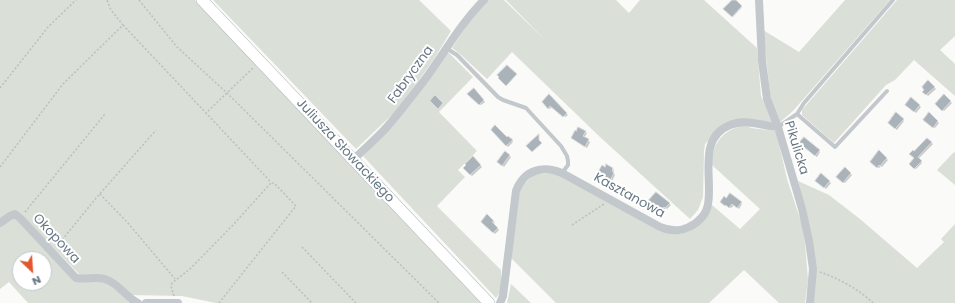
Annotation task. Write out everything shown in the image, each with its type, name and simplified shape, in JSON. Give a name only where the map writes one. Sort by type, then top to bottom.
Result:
[{"type":"street","name":"Juliusza Słowackiego","points":[[202,0],[488,303]]},
{"type":"street","name":"Fabryczna","points":[[353,160],[385,129],[403,108],[427,77],[446,48],[484,0]]},
{"type":"street","name":"Pikulicka","points":[[759,0],[762,61],[767,99],[778,127],[802,209],[809,241],[813,269],[810,303]]},
{"type":"street","name":"Kasztanowa","points":[[500,303],[503,296],[514,201],[518,185],[528,174],[537,170],[549,169],[562,172],[610,200],[668,230],[677,231],[691,226],[706,212],[708,204],[710,147],[718,132],[730,125],[741,122],[778,127]]},
{"type":"street","name":"Okopowa","points":[[0,223],[15,214],[50,251]]},
{"type":"street","name":"Okopowa","points":[[52,253],[76,278],[105,279],[116,285],[132,300],[138,303]]},
{"type":"street","points":[[146,303],[177,303]]},
{"type":"lane","points":[[778,127],[797,114],[804,103],[893,0]]},
{"type":"lane","points":[[446,48],[457,55],[503,100],[526,108],[561,146],[567,156],[568,165],[562,172]]},
{"type":"lane","points":[[797,114],[835,147],[887,91]]},
{"type":"path","points":[[0,88],[48,27],[76,0]]},
{"type":"path","points":[[107,0],[111,10],[123,25],[269,180],[270,183],[274,183],[296,206],[219,303]]},
{"type":"path","points":[[139,0],[177,47],[227,93],[439,303]]},
{"type":"path","points":[[0,167],[63,84],[123,25]]},
{"type":"path","points":[[206,113],[260,62]]},
{"type":"path","points":[[20,218],[105,114]]},
{"type":"path","points":[[52,251],[156,130]]},
{"type":"path","points":[[177,303],[171,286],[175,279],[190,269],[268,187],[270,183]]},
{"type":"path","points":[[100,194],[128,223],[175,279]]},
{"type":"path","points":[[572,225],[610,200]]},
{"type":"path","points":[[302,247],[356,303]]},
{"type":"path","points":[[813,269],[834,277],[867,297],[873,303]]},
{"type":"path","points":[[282,272],[312,303]]},
{"type":"shaded area","points":[[0,0],[195,0],[482,303],[216,303],[182,296],[131,295],[108,276],[97,274],[81,276],[19,213],[0,221]]},
{"type":"shaded area","points":[[213,0],[419,0],[451,31],[434,59],[398,109],[356,149]]},
{"type":"shaded area","points":[[488,0],[504,0],[546,41],[506,0],[616,0],[629,13],[640,0],[704,0],[757,48],[761,96],[774,124],[743,120],[711,138],[705,144],[703,197],[698,210],[690,219],[600,137],[512,52],[487,79],[452,48],[475,13]]},
{"type":"shaded area","points":[[845,0],[890,0],[793,111],[779,123],[771,102],[763,30],[799,52]]},
{"type":"shaded area","points":[[897,0],[955,0],[955,36],[940,50],[955,64],[955,96],[914,60],[895,80],[886,85],[834,143],[802,115],[802,110]]},
{"type":"shaded area","points":[[446,53],[449,53],[473,77],[439,112],[477,151],[458,170],[465,177],[437,206],[501,270],[501,292],[496,298],[363,156]]},
{"type":"shaded area","points":[[746,125],[751,128],[776,131],[787,179],[804,231],[808,280],[805,303],[779,303],[744,270],[709,303],[556,303],[511,258],[520,188],[534,174],[557,173],[659,231],[677,233],[692,230],[703,221],[712,205],[740,229],[760,209],[712,165],[714,150],[721,138],[731,130]]},
{"type":"shaded area","points":[[954,152],[955,153],[955,185],[937,170]]},
{"type":"shaded area","points":[[798,181],[829,195],[860,219],[917,268],[944,242],[941,239],[955,224],[955,303],[812,303],[816,265]]},
{"type":"shaded area","points":[[15,217],[47,251],[12,251],[12,285],[9,282],[0,289],[0,226]]},
{"type":"shaded area","points":[[52,256],[74,279],[104,281],[133,303],[28,303],[17,291],[52,291]]},
{"type":"shaded area","points":[[511,284],[531,303],[507,303]]},
{"type":"building","points":[[732,0],[736,0],[742,6],[732,17],[723,9]]},
{"type":"building","points":[[507,65],[517,74],[506,86],[497,75]]},
{"type":"building","points":[[928,80],[935,87],[926,95],[922,92],[924,90],[922,87]]},
{"type":"building","points":[[474,88],[484,100],[479,105],[467,94]]},
{"type":"building","points":[[549,94],[567,113],[563,117],[550,106],[548,109],[542,102]]},
{"type":"building","points":[[944,94],[951,101],[942,111],[935,104]]},
{"type":"building","points":[[435,95],[443,103],[438,109],[430,101]]},
{"type":"building","points":[[911,97],[920,105],[914,112],[905,105]]},
{"type":"building","points":[[896,112],[904,119],[895,129],[888,123]]},
{"type":"building","points":[[929,112],[938,121],[933,128],[923,120]]},
{"type":"building","points":[[495,125],[507,137],[508,136],[513,140],[506,146],[491,130]]},
{"type":"building","points":[[578,127],[586,131],[583,136],[589,139],[585,147],[571,138]]},
{"type":"building","points":[[539,134],[539,140],[542,143],[532,152],[526,146]]},
{"type":"building","points":[[804,137],[820,150],[815,156],[799,143]]},
{"type":"building","points":[[927,138],[932,142],[918,157],[922,161],[914,169],[909,164],[914,158],[909,154]]},
{"type":"building","points":[[879,150],[887,158],[877,168],[870,162]]},
{"type":"building","points":[[505,151],[510,155],[502,166],[497,162]]},
{"type":"building","points":[[473,156],[481,165],[470,175],[463,168]]},
{"type":"building","points":[[606,164],[613,168],[612,171],[614,173],[610,181],[598,172],[602,165],[605,167]]},
{"type":"building","points":[[845,167],[851,173],[843,183],[836,177]]},
{"type":"building","points":[[821,173],[830,181],[824,188],[815,181]]},
{"type":"building","points":[[656,192],[670,203],[659,212],[648,201]]},
{"type":"building","points":[[730,193],[742,202],[737,208],[732,204],[729,208],[720,202],[724,196],[726,198]]},
{"type":"building","points":[[487,214],[498,228],[493,233],[481,222]]}]
